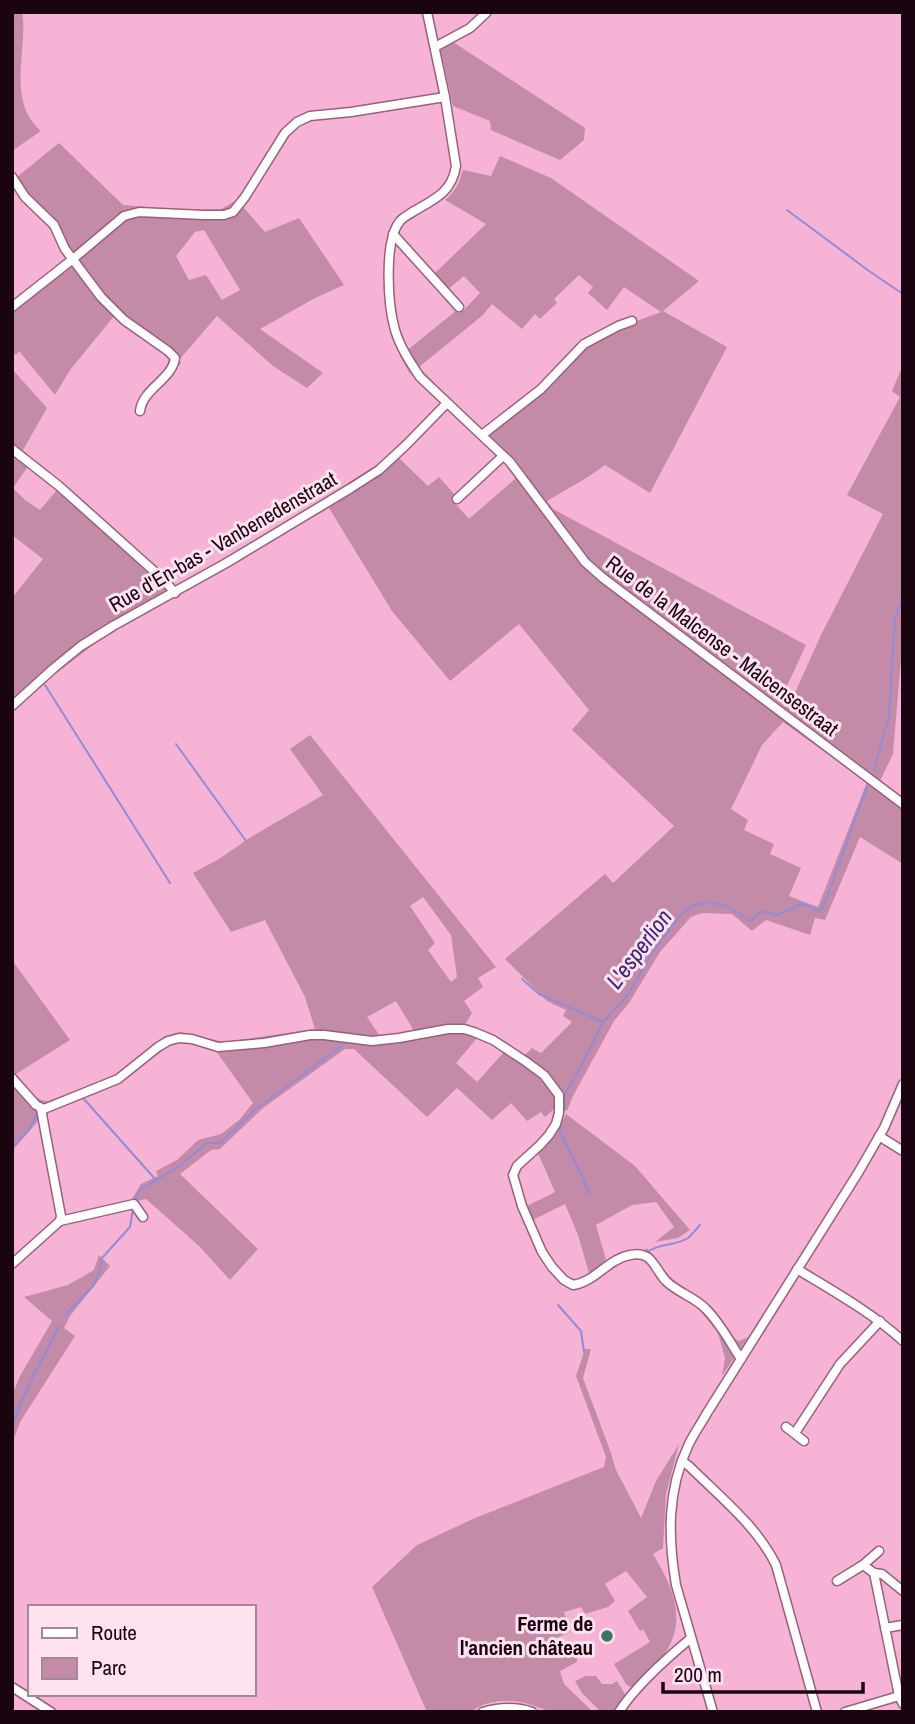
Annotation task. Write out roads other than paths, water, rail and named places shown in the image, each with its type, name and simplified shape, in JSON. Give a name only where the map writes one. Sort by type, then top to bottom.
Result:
[{"type":"street","points":[[427,12],[456,158],[455,175],[441,195],[402,218],[393,234],[459,307]]},
{"type":"street","points":[[435,47],[470,28],[487,12]]},
{"type":"street","points":[[12,307],[124,216],[139,212],[224,215],[233,212],[246,197],[285,133],[297,122],[310,116],[445,97]]},
{"type":"street","points":[[12,177],[25,197],[54,225],[65,249],[101,297],[124,320],[175,358],[172,368],[146,395],[141,403],[141,411]]},
{"type":"street","name":"Rue de la Malcense - Malcensestraat","points":[[393,234],[389,256],[391,311],[401,347],[420,377],[503,456],[585,562],[903,804]]},
{"type":"street","points":[[482,435],[541,389],[584,344],[632,321]]},
{"type":"street","name":"Rue d'En-bas - Vanbenedenstraat","points":[[12,706],[81,646],[175,593],[379,470],[446,404]]},
{"type":"street","points":[[12,449],[59,486],[175,593]]},
{"type":"street","points":[[457,499],[503,456]]},
{"type":"street","points":[[41,1108],[52,1107],[118,1079],[158,1047],[179,1038],[226,1046],[317,1035],[380,1040],[439,1030],[464,1029],[493,1040],[525,1060],[544,1075],[559,1095],[556,1124],[540,1145],[517,1166],[513,1175],[522,1206],[542,1252],[552,1267],[573,1285],[584,1283],[621,1258],[646,1255],[668,1283],[706,1308],[741,1359]]},
{"type":"street","points":[[12,1078],[41,1108],[60,1222]]},
{"type":"street","points":[[713,1712],[676,1585],[670,1545],[671,1500],[682,1461],[695,1434],[858,1173],[903,1084]]},
{"type":"street","points":[[879,1136],[903,1151]]},
{"type":"street","points":[[12,1264],[60,1222],[134,1203],[143,1217]]},
{"type":"street","points":[[797,1269],[846,1298],[903,1340]]},
{"type":"street","points":[[795,1433],[840,1364],[880,1321]]},
{"type":"street","points":[[786,1427],[804,1441]]},
{"type":"street","points":[[682,1461],[758,1535],[768,1550],[776,1565],[817,1712]]},
{"type":"street","points":[[837,1581],[879,1552]]},
{"type":"street","points":[[863,1565],[874,1573],[882,1574],[903,1591]]},
{"type":"street","points":[[845,1712],[901,1700],[874,1573]]},
{"type":"street","points":[[885,1628],[903,1625]]},
{"type":"street","points":[[619,1712],[659,1667],[691,1638]]},
{"type":"street","points":[[12,1687],[51,1712]]},
{"type":"street","points":[[484,1712],[504,1707],[532,1712]]},
{"type":"waterway","points":[[787,210],[903,294]]},
{"type":"waterway","name":"L'esperlion","points":[[903,389],[903,394]]},
{"type":"waterway","name":"L'esperlion","points":[[874,770],[889,716],[895,617],[903,599]]},
{"type":"waterway","points":[[45,685],[170,883]]},
{"type":"waterway","points":[[176,744],[246,841]]},
{"type":"waterway","name":"L'esperlion","points":[[522,979],[539,994],[603,1022],[627,996],[652,953],[678,918],[691,906],[708,902],[727,906],[751,921],[761,911],[777,915],[802,904],[820,912],[867,787]]},
{"type":"waterway","points":[[590,1194],[559,1128],[565,1106],[564,1096],[603,1023]]},
{"type":"waterway","name":"L'esperlion","points":[[134,1200],[141,1189],[174,1170],[207,1143],[220,1143],[256,1109],[344,1044]]},
{"type":"waterway","points":[[83,1098],[156,1180]]},
{"type":"waterway","points":[[12,1147],[28,1131],[37,1114]]},
{"type":"waterway","name":"L'esperlion","points":[[64,1316],[94,1285],[102,1258],[130,1227],[133,1209]]},
{"type":"waterway","points":[[649,1251],[683,1241],[700,1225]]},
{"type":"waterway","points":[[558,1305],[581,1331],[584,1352]]},
{"type":"waterway","name":"L'esperlion","points":[[12,1425],[29,1384],[59,1326]]},
{"type":"place","name":"Ferme de l'ancien château","points":[[607,1636]]}]
